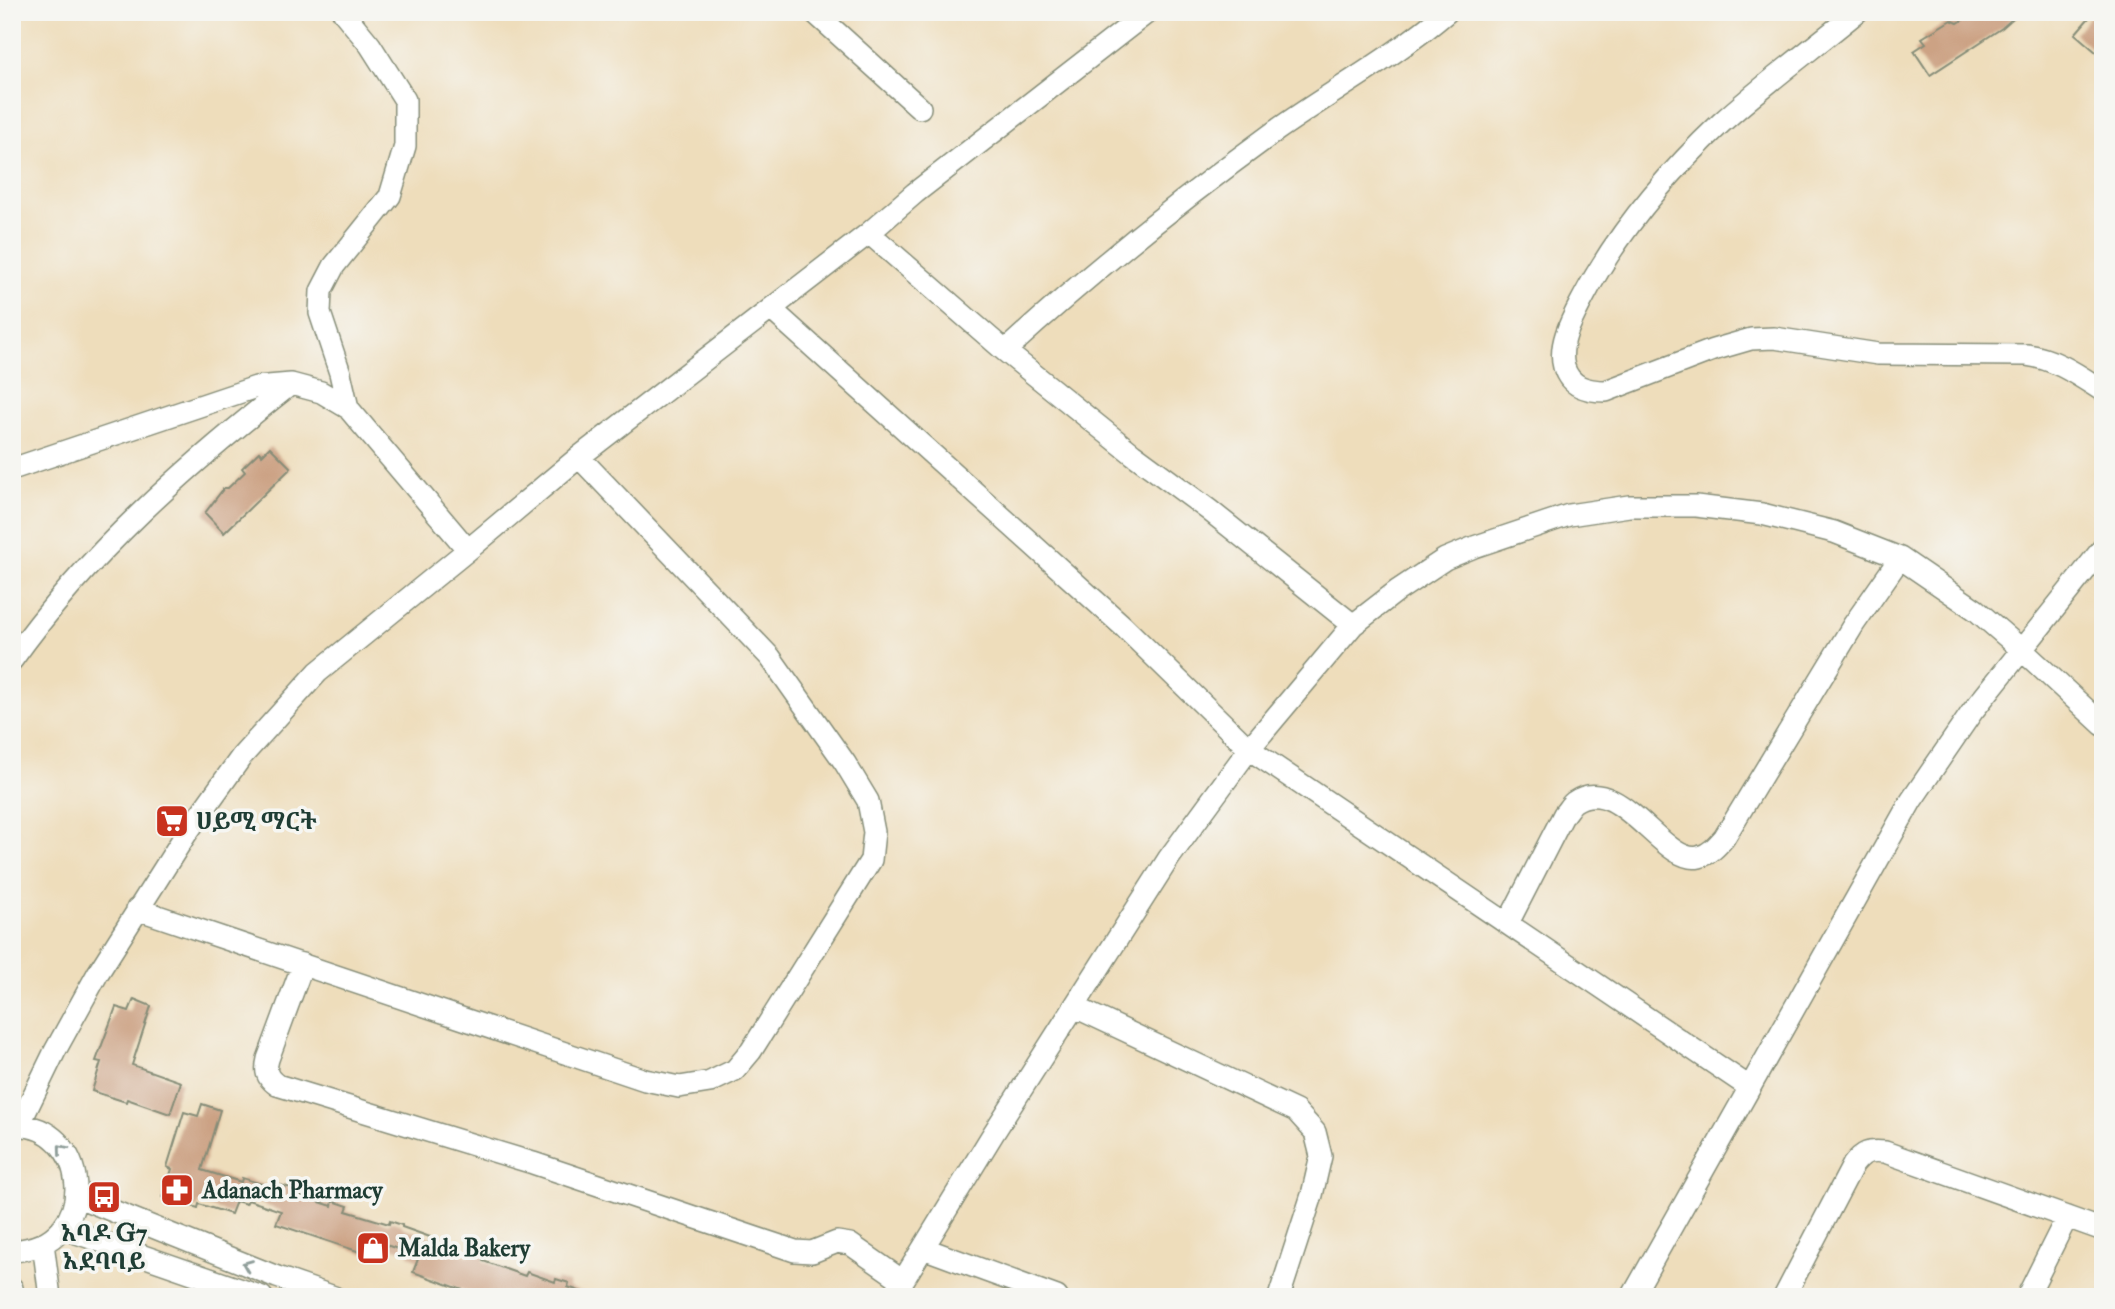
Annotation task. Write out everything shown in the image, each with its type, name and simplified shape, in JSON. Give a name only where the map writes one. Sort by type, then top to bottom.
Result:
[{"type":"street","points":[[343,12],[370,46],[405,100],[405,146],[390,196],[334,266],[321,291],[320,313],[340,373],[348,408]]},
{"type":"street","points":[[814,12],[920,108]]},
{"type":"street","points":[[12,1251],[34,1248],[53,1238],[67,1222],[76,1196],[77,1181],[71,1160],[58,1143],[40,1131],[16,1125],[55,1051],[98,973],[187,834],[242,756],[318,671],[579,457],[869,233],[915,193],[1148,12]]},
{"type":"street","points":[[1005,351],[1068,293],[1154,222],[1279,129],[1414,41],[1447,12]]},
{"type":"street","points":[[1857,12],[1722,122],[1637,213],[1600,264],[1576,310],[1561,356],[1566,372],[1575,384],[1590,391],[1606,391],[1751,338],[1774,338],[1878,354],[2044,357],[2061,364],[2103,391]]},
{"type":"street","points":[[869,233],[1005,351],[1353,625]]},
{"type":"street","points":[[771,309],[1123,626],[1249,749],[1749,1087]]},
{"type":"street","points":[[12,660],[82,572],[143,511],[216,443],[291,384]]},
{"type":"street","points":[[12,469],[256,387],[291,384],[321,392],[348,408],[468,550]]},
{"type":"street","points":[[137,909],[645,1080],[679,1087],[710,1083],[735,1070],[751,1051],[871,860],[874,832],[868,801],[845,763],[770,657],[579,457]]},
{"type":"street","points":[[303,964],[268,1059],[266,1070],[269,1079],[277,1084],[533,1163],[795,1251],[812,1252],[837,1242],[850,1244],[898,1289],[1168,858],[1249,749],[1353,625],[1445,559],[1569,515],[1629,506],[1696,506],[1762,514],[1834,532],[1900,558],[1976,610],[2103,725]]},
{"type":"street","points":[[1632,1297],[1911,801],[1972,712],[2103,548]]},
{"type":"street","points":[[1508,923],[1564,814],[1574,802],[1581,799],[1602,797],[1627,808],[1676,853],[1690,858],[1701,857],[1713,850],[1724,838],[1854,624],[1900,558]]},
{"type":"street","points":[[1075,1007],[1296,1111],[1315,1132],[1321,1156],[1312,1195],[1279,1297]]},
{"type":"street","points":[[1784,1297],[1853,1165],[1861,1155],[1870,1150],[1885,1152],[2103,1230]]},
{"type":"street","points":[[76,1196],[277,1277],[334,1297]]},
{"type":"street","points":[[2027,1297],[2067,1217]]},
{"type":"street","points":[[62,1228],[262,1297]]},
{"type":"street","points":[[43,1243],[50,1297]]},
{"type":"street","points":[[923,1248],[1057,1297]]},
{"type":"street","points":[[12,1288],[13,1297]]},
{"type":"building","points":[[1975,12],[2020,12],[2002,28],[1930,75],[1914,51],[1926,43],[1922,38],[1951,20],[1958,23]]},
{"type":"building","points":[[2094,12],[2103,12],[2103,58],[2075,34]]},
{"type":"building","points":[[270,447],[291,468],[224,533],[205,513],[224,488],[228,488],[245,472],[242,468],[259,452],[262,455]]},
{"type":"building","points":[[134,999],[151,1006],[132,1065],[181,1082],[170,1114],[127,1099],[126,1102],[92,1091],[101,1062],[96,1061],[116,1007],[129,1011]]},
{"type":"building","points":[[202,1104],[220,1110],[202,1170],[241,1182],[242,1178],[278,1189],[279,1185],[292,1188],[291,1193],[332,1206],[333,1201],[348,1206],[346,1211],[389,1224],[390,1221],[402,1225],[430,1237],[429,1241],[469,1256],[471,1251],[485,1256],[483,1261],[525,1276],[527,1272],[555,1282],[556,1279],[569,1283],[568,1287],[590,1297],[482,1297],[413,1272],[418,1259],[409,1256],[410,1253],[383,1244],[378,1258],[276,1224],[281,1211],[248,1200],[246,1204],[236,1201],[231,1214],[199,1204],[198,1208],[163,1197],[172,1169],[167,1167],[184,1112],[198,1116]]},
{"type":"place","name":"ሀይሚ ማርት","points":[[172,821]]},
{"type":"place","name":"Adanach Pharmacy","points":[[177,1190]]},
{"type":"place","name":"አባዶ G7 አደባባይ","points":[[104,1197]]},
{"type":"place","name":"Malda Bakery","points":[[373,1248]]}]
